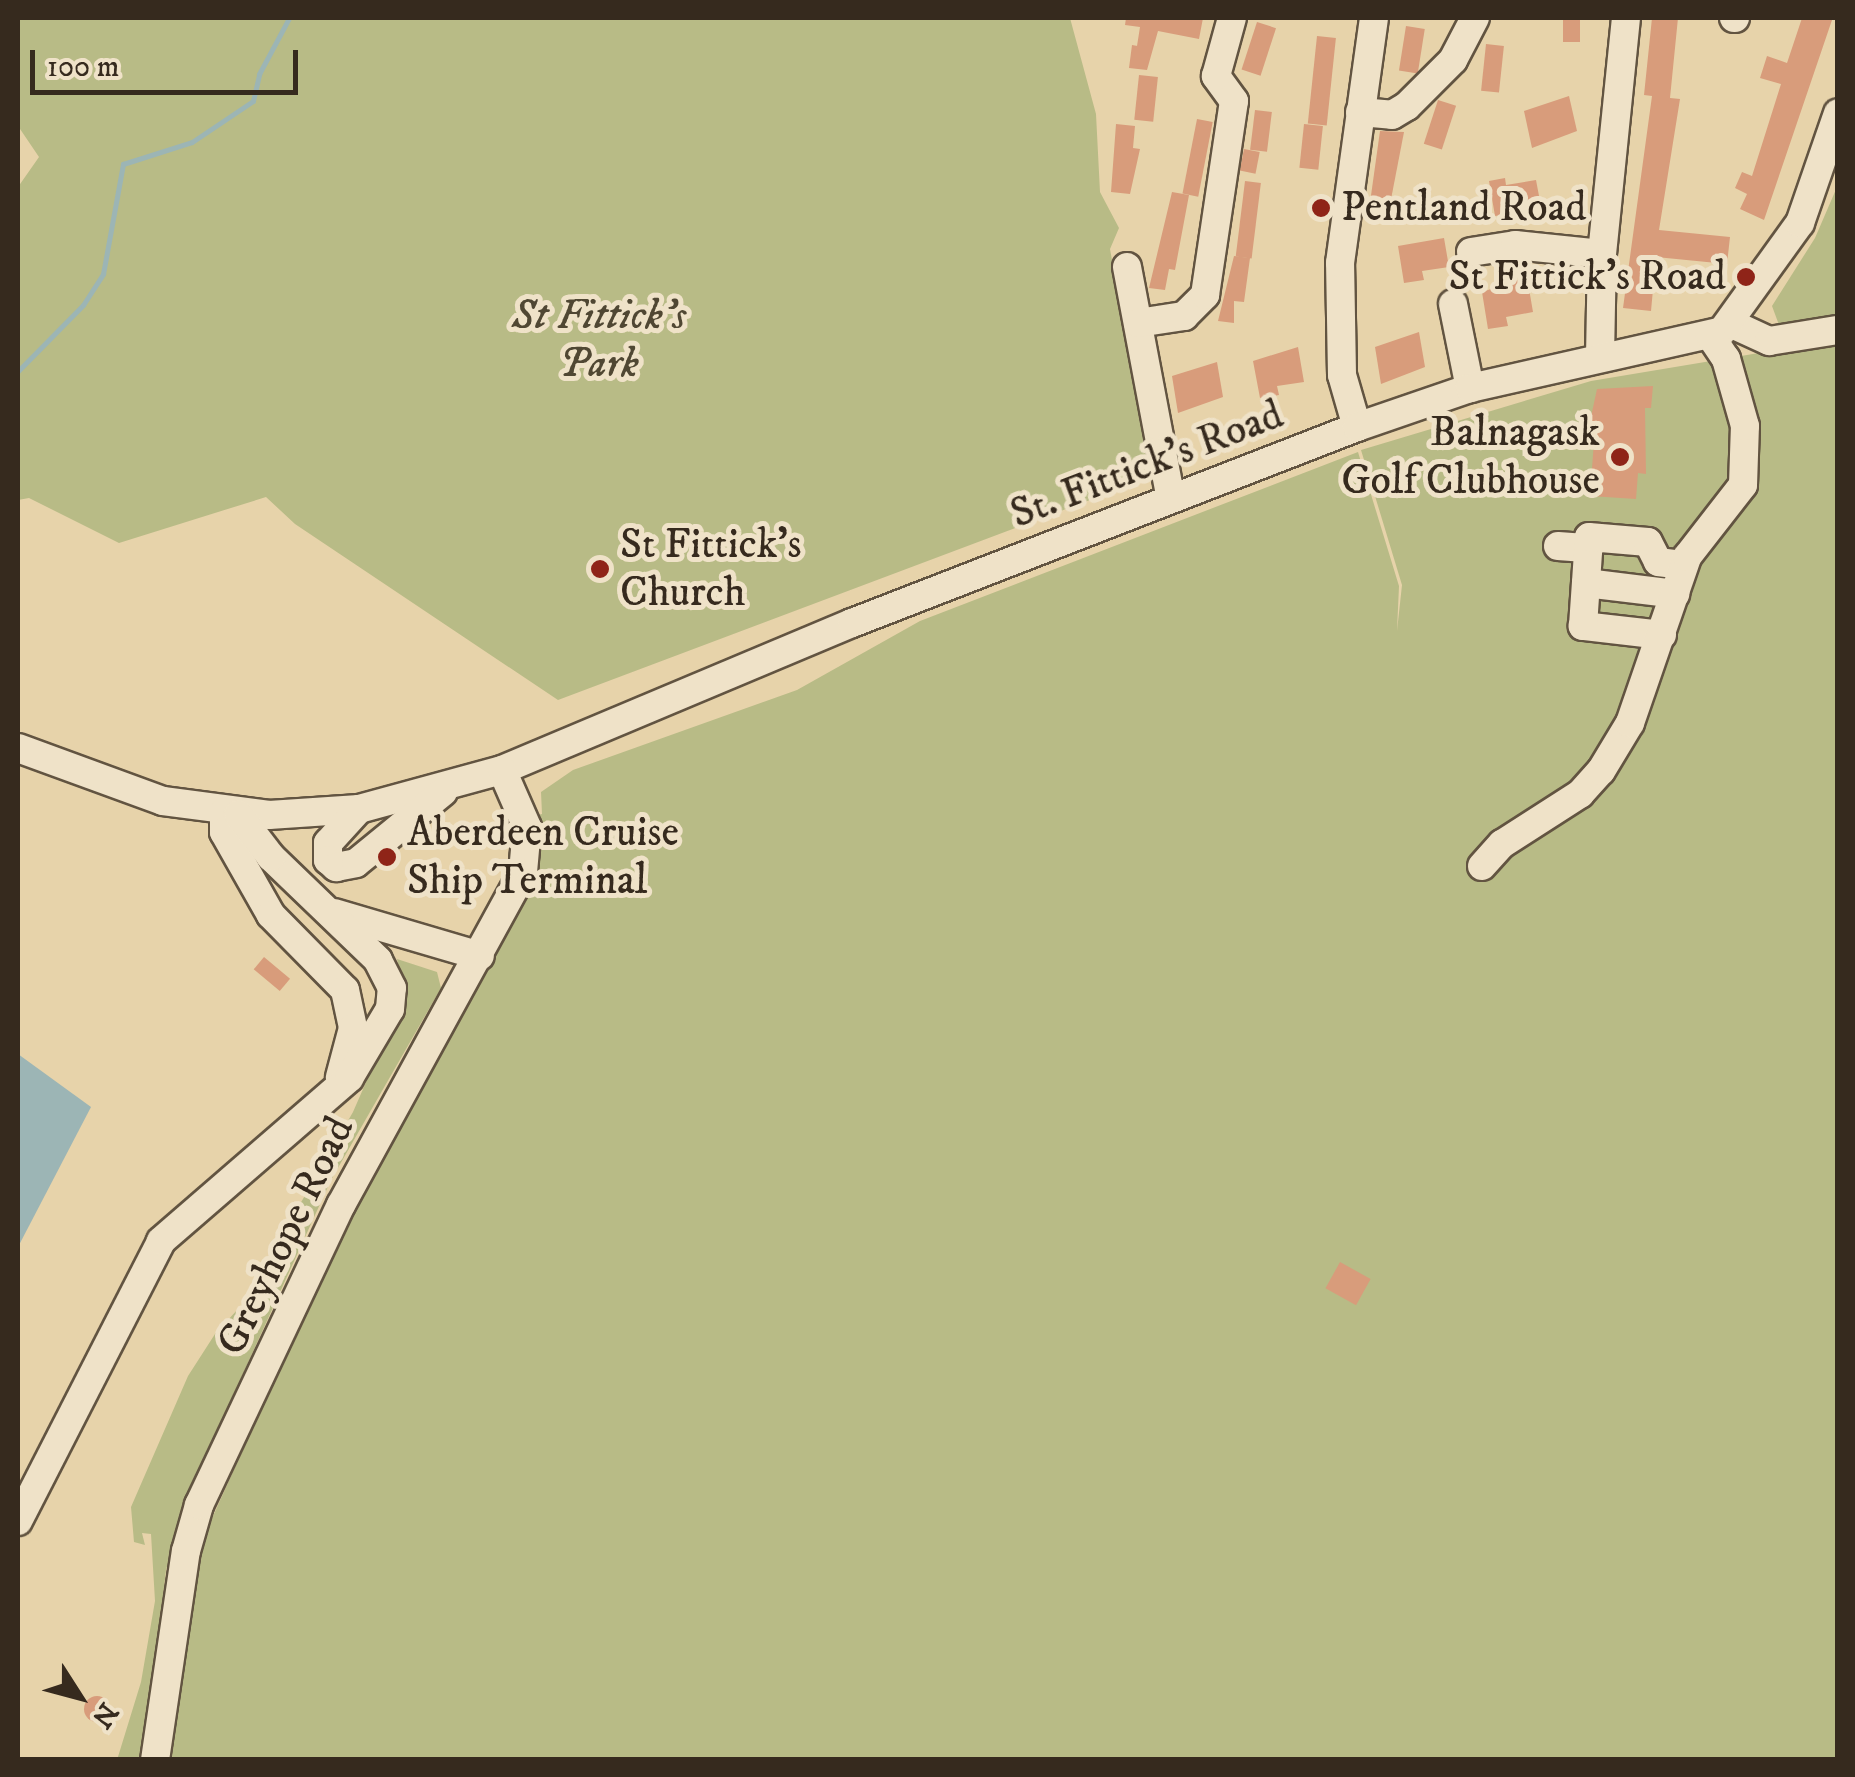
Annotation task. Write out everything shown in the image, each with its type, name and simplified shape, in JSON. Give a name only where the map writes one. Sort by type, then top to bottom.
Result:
[{"type":"street","points":[[1138,323],[1184,316],[1204,295],[1234,100],[1216,76],[1232,18]]},
{"type":"street","points":[[1357,426],[1340,340],[1340,263],[1374,18]]},
{"type":"street","points":[[1360,112],[1392,116],[1407,106],[1452,60],[1475,18]]},
{"type":"street","points":[[1600,356],[1602,254],[1626,18]]},
{"type":"street","points":[[1482,866],[1502,844],[1580,794],[1602,770],[1630,723],[1684,565],[1704,532],[1735,501],[1748,463],[1721,329],[1800,224],[1838,113]]},
{"type":"street","points":[[1471,252],[1515,245],[1602,254]]},
{"type":"street","points":[[1127,267],[1171,499]]},
{"type":"street","points":[[1453,304],[1470,388]]},
{"type":"street","name":"St. Fittick's Road","points":[[446,789],[502,770],[852,623],[1357,426],[1470,388],[1721,329],[1770,341],[1838,330]]},
{"type":"street","points":[[1662,635],[1583,626],[1589,537],[1648,542],[1658,562],[1684,565]]},
{"type":"street","points":[[1558,546],[1588,548]]},
{"type":"street","points":[[1586,583],[1675,594]]},
{"type":"street","points":[[18,748],[163,801],[231,813],[310,816],[446,789]]},
{"type":"street","name":"Greyhope Road","points":[[155,1760],[186,1551],[200,1505],[341,1205],[523,872],[528,845],[502,770]]},
{"type":"street","points":[[359,809],[328,844],[326,854],[336,867],[356,863],[446,789]]},
{"type":"street","points":[[163,801],[241,858]]},
{"type":"street","points":[[231,813],[224,832],[271,915],[331,970],[348,998],[350,1056],[327,1097]]},
{"type":"street","points":[[18,1521],[162,1240],[365,1060],[393,994],[378,960],[270,857],[231,813]]},
{"type":"street","points":[[328,911],[480,956]]},
{"type":"green space","name":"St Fittick's Park","points":[[18,18],[1070,18],[1096,114],[1100,192],[1119,228],[1110,249],[1151,477],[558,700],[295,524],[266,497],[119,543],[29,498],[18,500],[18,187],[39,157],[18,126]]},
{"type":"green space","points":[[1837,187],[1837,315],[1779,325],[1772,306],[1815,238]]},
{"type":"green space","points":[[1837,340],[1837,1759],[163,1760],[204,1536],[363,1184],[535,869],[533,816],[542,814],[541,792],[573,770],[797,690],[920,621],[1358,452],[1399,586],[1397,631],[1402,585],[1361,450],[1591,381]]},
{"type":"green space","points":[[397,959],[437,972],[441,988],[331,1180],[190,1490],[166,1570],[145,1759],[117,1760],[141,1682],[155,1601],[151,1534],[142,1533],[145,1545],[134,1542],[131,1507],[188,1376],[215,1334],[250,1296],[256,1298],[260,1286],[254,1284],[353,1112],[405,993]]},
{"type":"water","points":[[18,1054],[91,1107],[18,1247]]},
{"type":"building","points":[[1126,18],[1203,18],[1199,39],[1158,31],[1147,70],[1129,68],[1132,45],[1137,46],[1140,27],[1125,25]]},
{"type":"building","points":[[1563,18],[1580,18],[1580,42],[1563,42]]},
{"type":"building","points":[[1652,18],[1678,18],[1670,98],[1680,99],[1659,230],[1730,237],[1727,264],[1656,257],[1651,311],[1623,308],[1652,96],[1644,95]]},
{"type":"building","points":[[1802,18],[1832,20],[1764,220],[1740,209],[1747,194],[1735,188],[1742,172],[1752,176],[1781,84],[1760,78],[1767,56],[1787,63]]},
{"type":"building","points":[[1257,22],[1276,28],[1261,76],[1242,70]]},
{"type":"building","points":[[1406,26],[1425,29],[1418,73],[1399,70]]},
{"type":"building","points":[[1317,36],[1336,38],[1327,126],[1308,124]]},
{"type":"building","points":[[1486,44],[1504,46],[1499,93],[1481,91]]},
{"type":"building","points":[[1139,75],[1158,77],[1153,122],[1134,120]]},
{"type":"building","points":[[1569,96],[1577,131],[1532,148],[1524,111]]},
{"type":"building","points":[[1438,100],[1456,106],[1442,150],[1424,144]]},
{"type":"building","points":[[1255,110],[1272,112],[1267,152],[1250,150]]},
{"type":"building","points":[[1197,119],[1213,122],[1198,197],[1182,194]]},
{"type":"building","points":[[1116,124],[1135,126],[1133,148],[1140,149],[1130,194],[1111,192]]},
{"type":"building","points":[[1304,124],[1323,126],[1318,170],[1299,168]]},
{"type":"building","points":[[1380,131],[1404,132],[1387,220],[1368,217]]},
{"type":"building","points":[[1244,149],[1260,152],[1256,174],[1240,171]]},
{"type":"building","points":[[1505,178],[1506,185],[1536,180],[1543,217],[1523,221],[1522,212],[1495,216],[1489,181]]},
{"type":"building","points":[[1245,181],[1261,183],[1252,258],[1236,256]]},
{"type":"building","points":[[1172,192],[1189,195],[1175,270],[1169,269],[1165,290],[1149,288]]},
{"type":"building","points":[[1444,238],[1449,267],[1422,271],[1424,280],[1404,283],[1398,246]]},
{"type":"building","points":[[1234,256],[1250,258],[1244,302],[1234,301],[1234,323],[1218,321]]},
{"type":"building","points":[[1527,277],[1533,312],[1506,317],[1508,326],[1488,329],[1482,292]]},
{"type":"building","points":[[1419,332],[1425,367],[1381,384],[1375,347]]},
{"type":"building","points":[[1298,347],[1304,382],[1277,386],[1279,395],[1260,398],[1253,361]]},
{"type":"building","points":[[1217,362],[1223,397],[1178,413],[1172,376]]},
{"type":"building","name":"Balnagask Golf Clubhouse","points":[[1653,386],[1651,408],[1645,408],[1646,474],[1638,473],[1636,499],[1590,496],[1594,441],[1586,440],[1597,389]]},
{"type":"building","points":[[264,957],[290,979],[280,991],[254,969]]},
{"type":"building","points":[[1340,1262],[1371,1279],[1356,1305],[1325,1288]]},
{"type":"building","points":[[97,1696],[106,1700],[110,1709],[106,1718],[97,1722],[88,1718],[84,1709],[88,1700]]},
{"type":"waterway","points":[[18,371],[83,305],[103,274],[123,164],[192,142],[253,101],[259,74],[289,18]]},
{"type":"place","name":"Pentland Road","points":[[1321,208]]},
{"type":"place","name":"St Fittick's Road","points":[[1746,277]]},
{"type":"place","name":"Balnagask Golf Clubhouse","points":[[1620,457]]},
{"type":"place","name":"St Fittick's Church","points":[[600,569]]},
{"type":"place","name":"Aberdeen Cruise Ship Terminal","points":[[387,857]]}]
